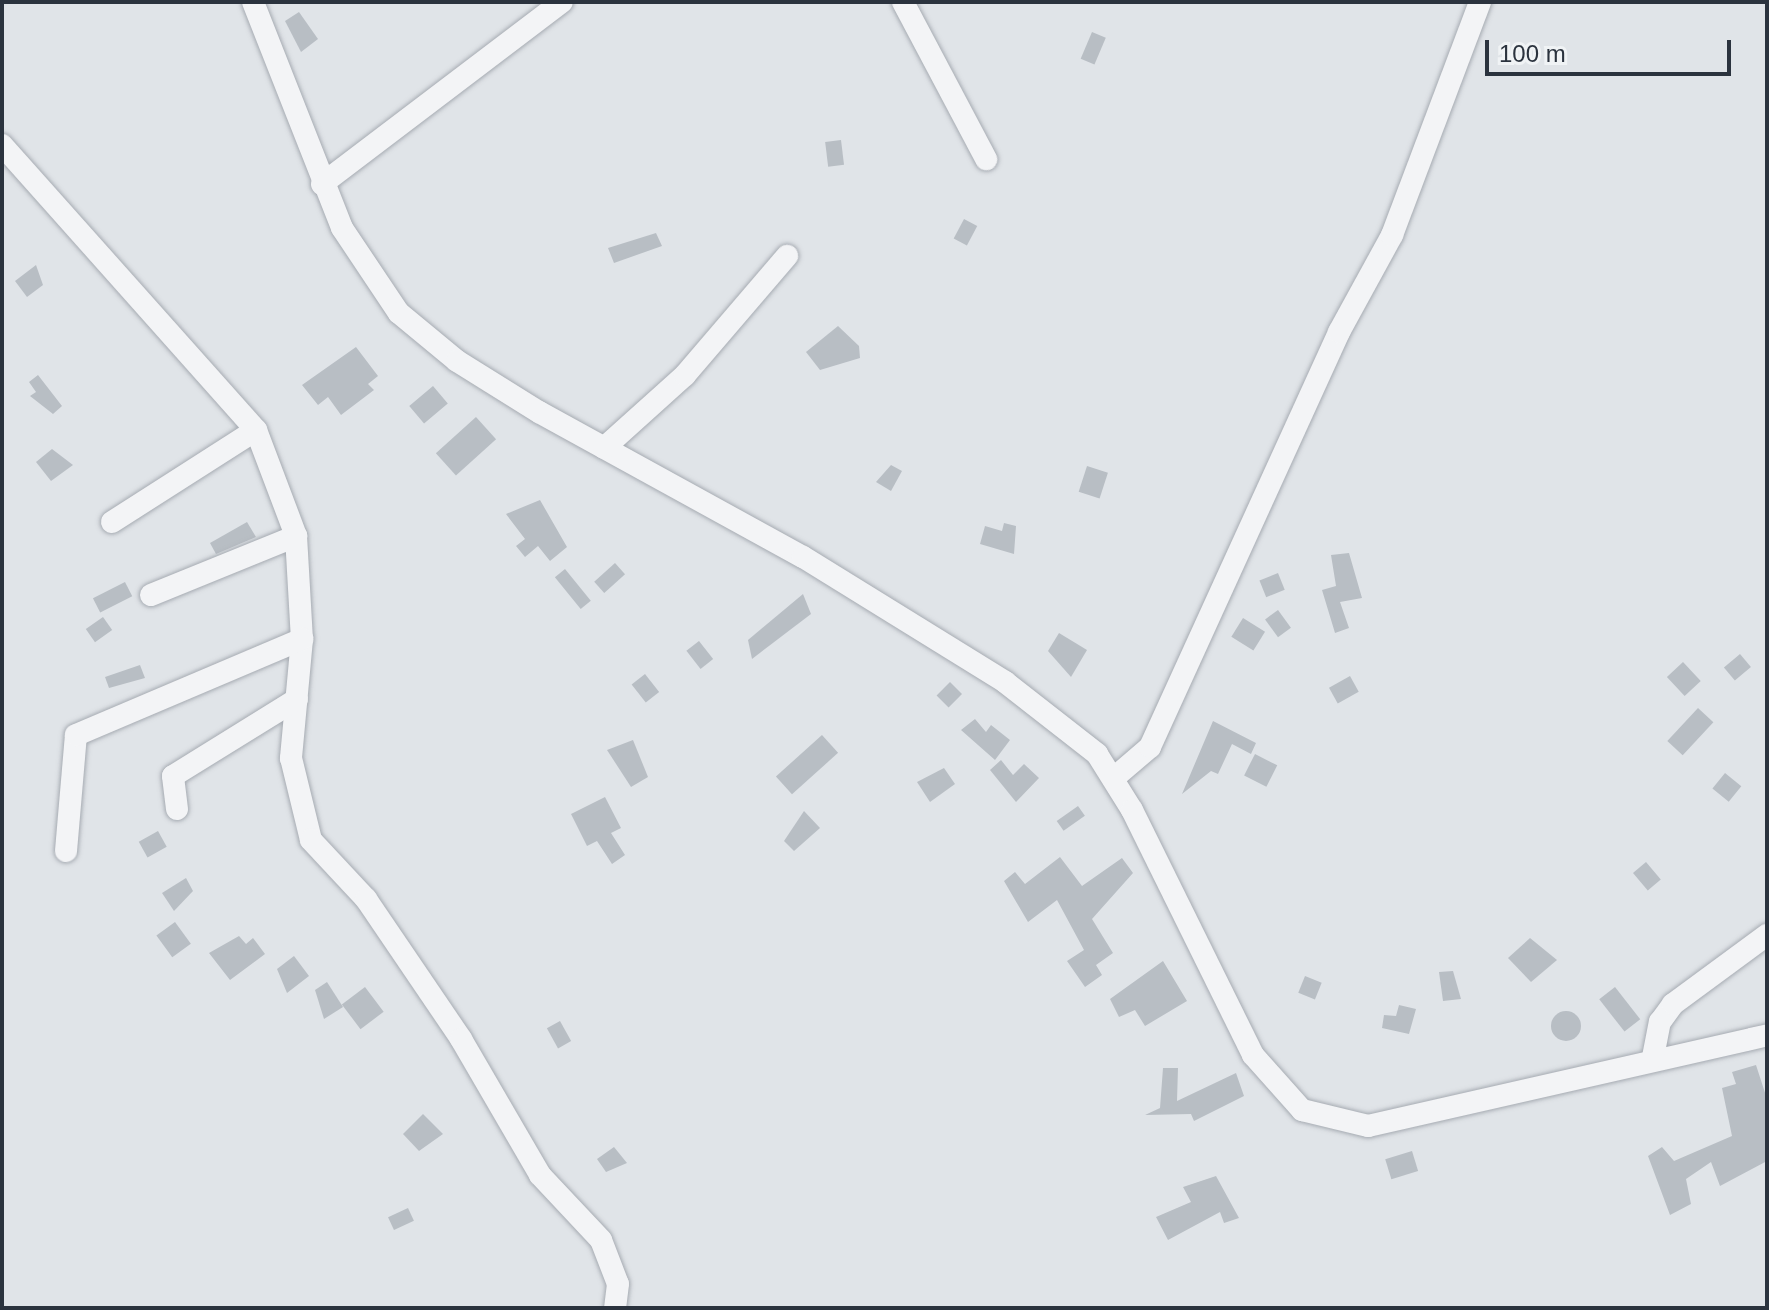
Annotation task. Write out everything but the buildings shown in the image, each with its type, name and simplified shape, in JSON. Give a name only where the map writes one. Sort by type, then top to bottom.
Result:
[{"type":"street","points":[[253,2],[322,184],[399,313],[457,361],[604,448],[803,557],[1005,682],[1097,754],[1115,777],[1253,1055],[1302,1110],[1368,1126],[1653,1057],[1767,1035]]},
{"type":"street","points":[[322,184],[562,2]]},
{"type":"street","points":[[903,2],[986,159]]},
{"type":"street","points":[[1115,777],[1150,747],[1339,332],[1392,235],[1480,2]]},
{"type":"street","points":[[2,145],[256,430],[296,536],[302,639],[291,758],[311,840],[366,899],[461,1039],[540,1175],[601,1240],[618,1284],[615,1308]]},
{"type":"street","points":[[604,448],[685,375],[787,256]]},
{"type":"street","points":[[112,522],[256,430]]},
{"type":"street","points":[[151,595],[296,536]]},
{"type":"street","points":[[66,851],[76,735],[302,639]]},
{"type":"street","points":[[177,809],[173,776],[297,699]]},
{"type":"street","points":[[1653,1057],[1660,1022],[1673,1004],[1767,935]]}]
